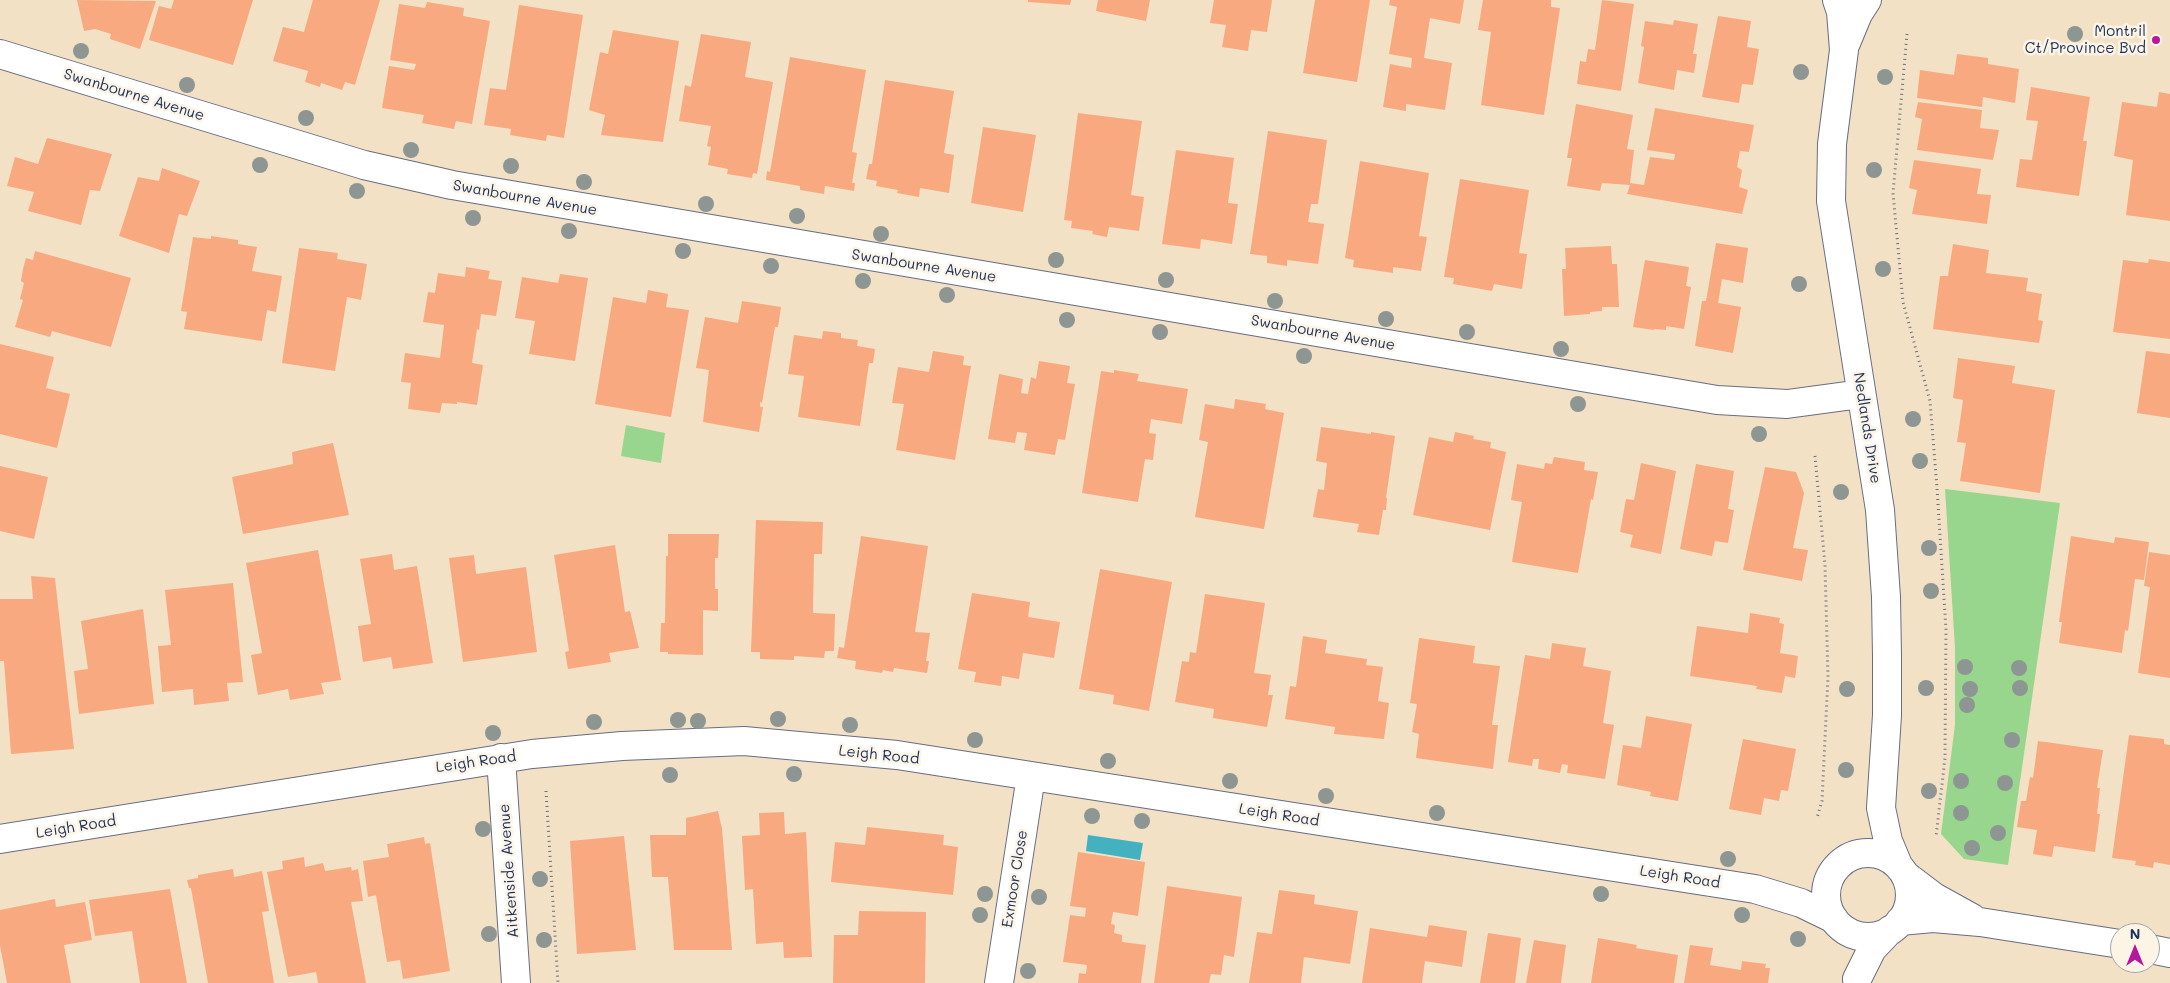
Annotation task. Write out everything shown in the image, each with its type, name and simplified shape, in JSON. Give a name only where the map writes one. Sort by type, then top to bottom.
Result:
[{"type":"street","points":[[1837,0],[1841,12],[1844,50]]},
{"type":"street","points":[[1844,50],[1858,14],[1867,0]]},
{"type":"street","name":"Nedlands Drive","points":[[1844,50],[1832,144],[1831,201],[1880,510],[1886,597],[1887,715],[1881,808]]},
{"type":"street","name":"Swanbourne Avenue","points":[[0,54],[364,166],[452,186],[1717,400],[1787,404],[1861,394]]},
{"type":"street","name":"Leigh Road","points":[[0,839],[501,758],[622,746],[744,741],[897,755],[1756,889],[1801,903],[1839,924]]},
{"type":"street","name":"Aitkenside Avenue","points":[[501,758],[516,983]]},
{"type":"street","name":"Exmoor Close","points":[[999,983],[1031,776]]},
{"type":"street","points":[[1856,981],[1853,949],[1828,908],[1827,885],[1838,865],[1856,854],[1872,834],[1881,808]]},
{"type":"street","points":[[1856,981],[1872,949],[1895,926],[1910,899],[1909,886],[1888,841],[1881,808]]},
{"type":"street","points":[[1856,854],[1878,854],[1889,858],[1934,896],[1980,922]]},
{"type":"street","name":"Leigh Road","points":[[1756,889],[1802,885],[1832,874]]},
{"type":"street","points":[[1839,924],[1867,937],[1895,926],[1932,918],[1980,922],[2110,942]]},
{"type":"path","points":[[1907,34],[1893,192],[1903,302],[1930,401],[1937,488],[1946,630],[1945,758],[1936,836]]},
{"type":"path","points":[[1815,456],[1825,565],[1828,677],[1822,801],[1817,818]]},
{"type":"path","points":[[546,791],[558,983]]},
{"type":"green space","points":[[626,425],[665,433],[661,463],[621,456]]},
{"type":"green space","points":[[1945,489],[2060,503],[2008,865],[1964,859],[1941,834],[1955,725],[1955,648]]},
{"type":"water","points":[[1088,835],[1143,843],[1140,860],[1086,851]]},
{"type":"building","points":[[77,0],[156,1],[140,49],[110,39],[111,34],[95,29],[84,31]]},
{"type":"building","points":[[174,0],[253,0],[233,65],[149,40],[159,6],[171,9]]},
{"type":"building","points":[[313,0],[380,0],[355,85],[345,82],[342,90],[321,83],[320,87],[305,82],[308,71],[273,61],[283,27],[304,32]]},
{"type":"building","points":[[1028,0],[1071,0],[1070,5],[1028,2]]},
{"type":"building","points":[[1098,0],[1150,0],[1146,21],[1096,11]]},
{"type":"building","points":[[1214,0],[1272,0],[1267,32],[1251,30],[1248,51],[1222,47],[1226,25],[1210,23]]},
{"type":"building","points":[[1315,0],[1370,0],[1357,82],[1303,73]]},
{"type":"building","points":[[1390,0],[1464,0],[1460,24],[1430,18],[1424,58],[1452,63],[1445,110],[1406,104],[1406,111],[1383,107],[1390,64],[1411,68],[1412,58],[1389,54],[1397,7],[1389,5]]},
{"type":"building","points":[[1483,0],[1551,0],[1551,7],[1560,8],[1544,115],[1481,105],[1491,32],[1478,30]]},
{"type":"building","points":[[1602,0],[1634,4],[1621,91],[1577,84],[1580,61],[1586,62],[1588,49],[1595,50]]},
{"type":"building","points":[[427,2],[464,8],[463,16],[490,21],[472,124],[456,121],[454,129],[422,123],[424,115],[382,108],[389,66],[414,70],[416,64],[390,60],[399,4],[425,8]]},
{"type":"building","points":[[519,5],[583,15],[564,138],[547,135],[546,141],[510,135],[511,129],[484,125],[490,88],[506,90]]},
{"type":"building","points":[[1718,16],[1751,21],[1747,47],[1759,49],[1753,85],[1742,84],[1739,103],[1702,97]]},
{"type":"building","points":[[1674,20],[1698,24],[1693,54],[1697,54],[1694,73],[1677,70],[1674,90],[1638,83],[1644,47],[1641,46],[1645,21],[1673,25]]},
{"type":"building","points":[[613,30],[679,41],[663,142],[601,135],[605,115],[589,110],[600,52],[608,54]]},
{"type":"building","points":[[701,34],[751,42],[745,77],[773,82],[757,174],[753,173],[752,178],[727,174],[728,169],[708,165],[711,147],[707,146],[711,126],[679,121],[685,85],[691,87]]},
{"type":"building","points":[[1957,54],[1988,58],[1988,64],[2019,69],[2015,103],[1983,97],[1982,107],[1917,98],[1920,70],[1954,75]]},
{"type":"building","points":[[790,57],[866,70],[852,152],[857,153],[852,183],[855,183],[854,191],[825,186],[824,194],[800,190],[800,186],[766,180],[767,171],[770,172]]},
{"type":"building","points":[[885,80],[954,91],[944,153],[954,155],[949,193],[920,188],[919,197],[897,193],[898,190],[876,186],[877,181],[866,179],[869,164],[872,164]]},
{"type":"building","points":[[2031,87],[2090,97],[2083,141],[2087,141],[2079,196],[2016,187],[2020,159],[2032,160],[2038,121],[2026,120]]},
{"type":"building","points":[[2159,92],[2170,94],[2170,221],[2126,215],[2133,160],[2114,156],[2122,102],[2157,107]]},
{"type":"building","points":[[1918,102],[1982,110],[1980,128],[1999,130],[1993,160],[1917,150],[1922,119],[1915,117]]},
{"type":"building","points":[[1576,104],[1633,115],[1627,149],[1634,150],[1630,183],[1644,185],[1650,157],[1674,160],[1675,154],[1647,150],[1655,108],[1754,125],[1749,152],[1740,151],[1737,167],[1742,170],[1739,187],[1748,190],[1742,214],[1627,194],[1630,185],[1602,183],[1600,191],[1567,186],[1572,158],[1567,158]]},
{"type":"building","points":[[1078,113],[1142,121],[1131,195],[1144,197],[1139,231],[1109,227],[1107,237],[1092,234],[1093,231],[1071,228],[1072,221],[1064,220]]},
{"type":"building","points":[[983,127],[1036,135],[1023,212],[971,203]]},
{"type":"building","points":[[1268,131],[1327,140],[1318,204],[1311,204],[1308,222],[1324,224],[1318,264],[1287,260],[1287,266],[1267,263],[1267,256],[1250,254]]},
{"type":"building","points":[[47,138],[112,154],[100,191],[90,190],[81,225],[28,211],[34,192],[7,186],[15,157],[38,164]]},
{"type":"building","points":[[1176,150],[1234,158],[1228,203],[1238,204],[1232,244],[1201,239],[1200,249],[1162,244]]},
{"type":"building","points":[[1914,160],[1981,169],[1977,194],[1991,195],[1987,224],[1912,214],[1917,190],[1909,188]]},
{"type":"building","points":[[1360,161],[1429,173],[1419,236],[1427,237],[1421,271],[1393,267],[1393,273],[1353,267],[1354,260],[1345,258]]},
{"type":"building","points":[[162,168],[200,181],[187,216],[179,214],[169,253],[119,236],[138,177],[159,181]]},
{"type":"building","points":[[1460,179],[1529,190],[1519,253],[1527,254],[1522,289],[1494,284],[1492,291],[1453,284],[1454,278],[1444,277]]},
{"type":"building","points":[[211,236],[238,240],[238,244],[257,247],[252,271],[282,276],[276,312],[267,310],[262,341],[184,329],[187,312],[181,311],[193,237],[211,239]]},
{"type":"building","points":[[1716,243],[1748,248],[1743,283],[1722,279],[1718,303],[1741,307],[1733,353],[1695,346],[1702,301],[1706,301]]},
{"type":"building","points":[[1953,244],[1989,250],[1986,273],[2028,278],[2026,291],[2042,294],[2038,320],[2043,321],[2039,343],[1933,329],[1940,276],[1948,276]]},
{"type":"building","points":[[1611,246],[1612,264],[1617,264],[1619,307],[1602,307],[1602,311],[1590,312],[1590,314],[1564,316],[1562,269],[1566,269],[1565,248]]},
{"type":"building","points":[[299,248],[338,253],[337,259],[367,264],[361,300],[347,297],[335,371],[282,363]]},
{"type":"building","points":[[35,251],[131,278],[111,347],[52,331],[50,337],[15,327],[23,300],[20,299],[24,283],[21,281],[23,269],[26,258],[33,260]]},
{"type":"building","points":[[2149,259],[2170,262],[2170,339],[2113,332],[2123,260],[2148,263]]},
{"type":"building","points":[[1645,260],[1689,267],[1686,286],[1691,287],[1684,329],[1666,326],[1666,330],[1633,327]]},
{"type":"building","points":[[466,267],[490,271],[488,279],[502,281],[496,316],[481,314],[479,330],[477,329],[472,363],[483,365],[477,405],[457,402],[457,404],[442,403],[440,413],[408,409],[411,383],[401,382],[405,353],[440,358],[444,325],[423,322],[428,292],[435,293],[438,273],[465,277]]},
{"type":"building","points":[[560,274],[588,278],[575,361],[529,354],[535,321],[515,318],[522,277],[558,283]]},
{"type":"building","points":[[648,290],[668,294],[666,307],[689,310],[671,417],[595,404],[613,297],[646,303]]},
{"type":"building","points":[[742,301],[781,307],[778,327],[775,327],[762,403],[760,402],[760,407],[763,407],[759,432],[703,422],[709,370],[696,368],[705,317],[738,323]]},
{"type":"building","points":[[823,331],[841,333],[841,338],[858,340],[857,346],[875,349],[873,363],[869,363],[860,426],[798,417],[804,376],[788,374],[794,335],[822,339]]},
{"type":"building","points":[[0,344],[54,357],[46,388],[70,394],[57,448],[0,434]]},
{"type":"building","points":[[933,351],[964,356],[963,365],[971,366],[955,460],[896,450],[904,404],[892,403],[898,367],[929,372]]},
{"type":"building","points":[[2146,351],[2170,354],[2170,418],[2137,413]]},
{"type":"building","points":[[1958,358],[2015,366],[2012,383],[2055,390],[2040,493],[1960,481],[1966,443],[1957,442],[1963,400],[1953,398]]},
{"type":"building","points":[[1039,361],[1070,366],[1067,383],[1075,384],[1065,440],[1058,439],[1055,455],[1024,450],[1027,433],[1017,432],[1015,443],[988,439],[999,374],[1023,379],[1021,393],[1028,394],[1031,377],[1036,379]]},
{"type":"building","points":[[1114,370],[1139,374],[1137,381],[1188,389],[1182,424],[1151,419],[1149,433],[1156,434],[1153,460],[1145,459],[1138,502],[1082,493],[1101,371],[1114,373]]},
{"type":"building","points":[[1235,399],[1266,404],[1265,409],[1284,413],[1264,529],[1195,517],[1208,442],[1199,440],[1205,404],[1234,409]]},
{"type":"building","points":[[1321,427],[1395,436],[1386,510],[1383,510],[1379,535],[1357,532],[1359,524],[1313,517],[1318,489],[1324,490],[1327,463],[1316,461]]},
{"type":"building","points":[[1455,432],[1474,436],[1473,439],[1491,442],[1490,448],[1506,452],[1490,530],[1413,515],[1429,437],[1453,442]]},
{"type":"building","points":[[333,443],[349,515],[243,534],[232,477],[293,464],[292,452]]},
{"type":"building","points":[[1554,457],[1585,462],[1584,470],[1598,472],[1593,500],[1591,499],[1578,573],[1512,562],[1522,502],[1511,500],[1517,464],[1544,469],[1545,463],[1552,464]]},
{"type":"building","points":[[1641,463],[1676,471],[1661,554],[1630,547],[1633,535],[1620,532],[1626,499],[1634,500]]},
{"type":"building","points":[[1696,464],[1734,471],[1728,509],[1734,510],[1728,543],[1715,541],[1712,556],[1680,549]]},
{"type":"building","points":[[0,466],[48,477],[34,539],[0,531]]},
{"type":"building","points":[[1765,467],[1796,472],[1804,493],[1793,548],[1808,550],[1802,581],[1743,570]]},
{"type":"building","points":[[756,520],[823,522],[822,554],[814,554],[813,613],[835,614],[834,651],[825,651],[824,658],[794,656],[794,660],[760,659],[760,652],[751,652]]},
{"type":"building","points":[[668,534],[719,534],[718,558],[715,558],[715,589],[718,589],[718,611],[703,610],[703,655],[660,652],[661,623],[665,623]]},
{"type":"building","points":[[861,536],[928,546],[915,632],[930,633],[926,661],[929,661],[927,673],[894,668],[893,672],[883,670],[882,673],[855,669],[856,661],[837,658],[839,647],[844,648]]},
{"type":"building","points":[[2071,536],[2114,543],[2115,537],[2149,542],[2144,580],[2135,579],[2128,631],[2125,630],[2122,653],[2059,643],[2062,622],[2059,622]]},
{"type":"building","points":[[615,545],[625,612],[630,611],[639,648],[609,653],[611,662],[568,669],[565,652],[569,651],[554,555]]},
{"type":"building","points":[[318,550],[341,680],[321,683],[324,694],[290,700],[288,689],[258,695],[251,655],[262,653],[246,563]]},
{"type":"building","points":[[2149,552],[2170,555],[2170,678],[2138,673],[2150,587],[2144,586]]},
{"type":"building","points":[[392,554],[394,570],[417,566],[433,663],[393,669],[391,657],[363,662],[358,626],[371,624],[360,559]]},
{"type":"building","points":[[474,555],[476,574],[526,567],[537,652],[463,662],[449,558]]},
{"type":"building","points":[[1100,569],[1172,582],[1149,711],[1113,704],[1114,695],[1079,689]]},
{"type":"building","points":[[31,576],[55,578],[74,749],[11,754],[4,661],[0,661],[0,599],[33,599]]},
{"type":"building","points":[[233,583],[243,682],[227,683],[229,701],[194,705],[193,689],[162,692],[158,646],[171,645],[165,590]]},
{"type":"building","points":[[972,593],[1030,602],[1028,617],[1060,622],[1054,658],[1023,653],[1019,679],[1002,676],[1001,686],[974,682],[976,672],[958,669]]},
{"type":"building","points":[[1205,594],[1265,603],[1254,673],[1271,675],[1268,695],[1273,695],[1267,727],[1213,718],[1214,709],[1175,702],[1182,661],[1189,662],[1190,652],[1196,653]]},
{"type":"building","points":[[143,609],[154,704],[79,714],[74,671],[88,669],[81,621]]},
{"type":"building","points":[[1750,613],[1780,618],[1779,623],[1784,624],[1780,653],[1798,656],[1795,678],[1785,676],[1782,693],[1756,689],[1757,686],[1690,676],[1697,626],[1748,633]]},
{"type":"building","points":[[1303,636],[1327,640],[1325,653],[1367,659],[1366,665],[1383,667],[1378,701],[1389,703],[1384,739],[1334,734],[1335,727],[1285,719],[1290,686],[1296,687]]},
{"type":"building","points":[[1419,638],[1475,646],[1473,663],[1500,666],[1492,725],[1498,725],[1493,769],[1416,758],[1419,734],[1412,732],[1417,704],[1410,703]]},
{"type":"building","points":[[1552,643],[1586,648],[1583,666],[1611,671],[1603,723],[1614,725],[1605,779],[1567,773],[1568,765],[1562,764],[1560,773],[1538,769],[1539,759],[1533,759],[1532,766],[1508,762],[1525,655],[1550,659]]},
{"type":"building","points":[[1646,716],[1692,724],[1678,801],[1650,796],[1651,792],[1617,785],[1623,745],[1641,748]]},
{"type":"building","points":[[2129,735],[2164,739],[2164,744],[2170,745],[2170,865],[2154,862],[2153,868],[2135,865],[2136,861],[2112,858]]},
{"type":"building","points":[[1743,739],[1796,749],[1788,791],[1781,790],[1779,801],[1764,798],[1761,815],[1729,809]]},
{"type":"building","points":[[2038,741],[2103,750],[2097,788],[2100,788],[2097,814],[2100,814],[2095,852],[2054,846],[2052,857],[2033,854],[2037,830],[2017,827],[2021,801],[2026,801],[2030,777],[2033,778]]},
{"type":"building","points":[[718,811],[722,829],[732,950],[674,950],[668,877],[652,877],[650,835],[686,835],[686,818]]},
{"type":"building","points":[[784,812],[785,834],[806,832],[812,957],[784,958],[783,942],[756,944],[753,889],[745,890],[742,836],[760,835],[759,813]]},
{"type":"building","points":[[867,827],[944,835],[943,845],[958,847],[953,895],[831,882],[835,842],[865,845]]},
{"type":"building","points":[[624,836],[636,950],[577,954],[570,841]]},
{"type":"building","points":[[424,837],[425,844],[430,843],[450,971],[403,979],[400,960],[387,962],[376,895],[368,897],[363,861],[389,857],[387,844]]},
{"type":"building","points":[[1078,852],[1145,862],[1138,916],[1113,912],[1111,924],[1115,925],[1114,933],[1122,935],[1122,942],[1146,945],[1141,983],[1078,983],[1079,973],[1086,974],[1087,965],[1063,962],[1070,915],[1085,917],[1086,908],[1070,906]]},
{"type":"building","points":[[304,857],[305,867],[323,863],[325,871],[351,867],[352,871],[358,869],[363,901],[351,902],[366,983],[318,983],[316,972],[288,977],[267,872],[283,869],[282,861]]},
{"type":"building","points":[[233,869],[234,877],[262,871],[269,911],[262,912],[274,983],[208,983],[191,888],[189,888],[187,880],[198,878],[198,875]]},
{"type":"building","points":[[1167,886],[1242,897],[1234,957],[1224,955],[1221,975],[1211,974],[1209,983],[1154,983]]},
{"type":"building","points":[[170,889],[187,983],[140,983],[132,931],[95,936],[89,900]]},
{"type":"building","points":[[1279,890],[1315,895],[1314,904],[1358,911],[1350,964],[1304,957],[1301,983],[1249,983],[1257,932],[1272,934]]},
{"type":"building","points":[[55,899],[56,907],[85,902],[92,940],[64,945],[71,983],[7,983],[0,945],[0,910]]},
{"type":"building","points":[[859,911],[926,912],[925,983],[833,983],[834,935],[858,935]]},
{"type":"building","points":[[1429,925],[1467,931],[1462,967],[1425,961],[1422,983],[1362,983],[1370,928],[1427,937]]},
{"type":"building","points":[[1488,933],[1521,938],[1515,983],[1480,983]]},
{"type":"building","points":[[1598,938],[1637,945],[1636,948],[1678,955],[1674,983],[1591,983]]},
{"type":"building","points":[[1534,940],[1566,945],[1561,983],[1526,983]]},
{"type":"building","points":[[1690,945],[1713,948],[1710,965],[1741,970],[1742,961],[1766,964],[1765,968],[1770,968],[1768,983],[1684,983]]},
{"type":"place","name":"Montril Ct/Province Bvd","points":[[2156,40]]}]
